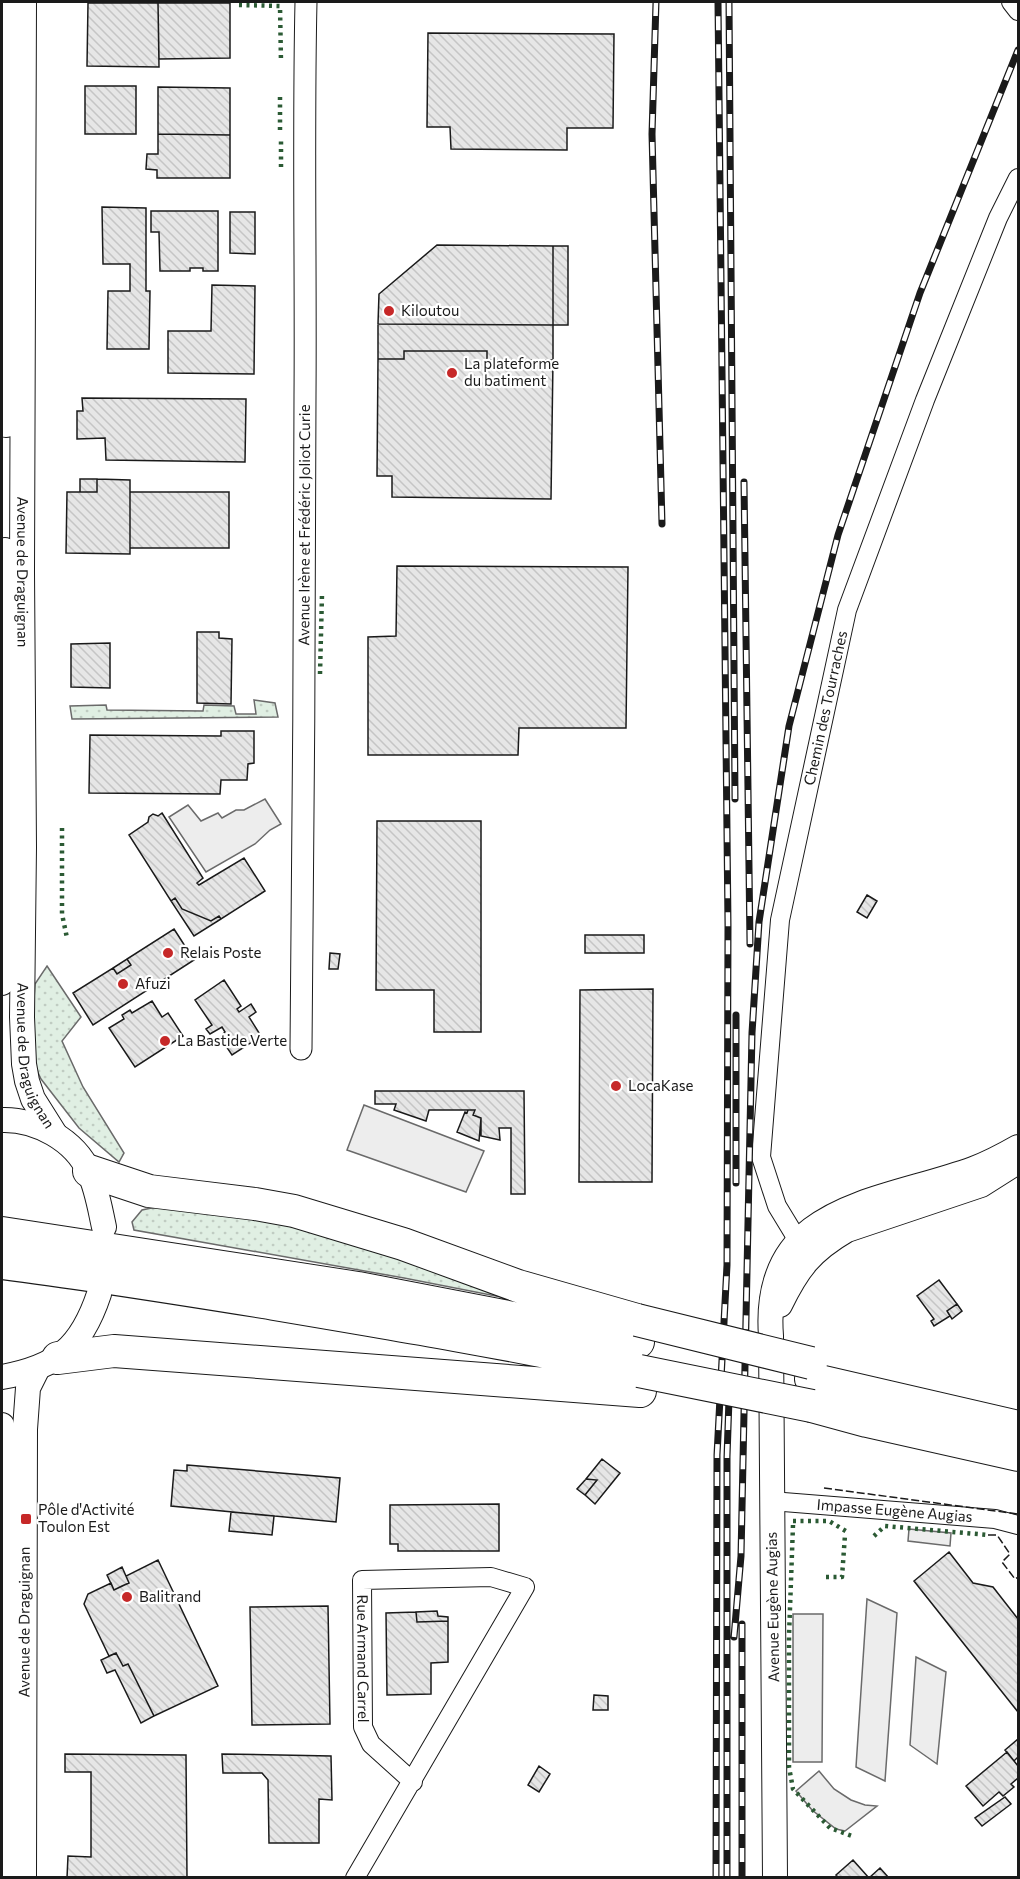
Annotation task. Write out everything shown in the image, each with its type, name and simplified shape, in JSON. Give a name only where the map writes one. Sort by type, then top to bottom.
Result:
[{"type":"highway","points":[[89,1171],[149,1191],[255,1204],[294,1211],[347,1226],[518,1286],[638,1356]]},
{"type":"highway","points":[[2,1233],[358,1288],[638,1356],[812,1393],[972,1417],[1018,1427]]},
{"type":"highway","points":[[2,1263],[78,1272],[335,1314],[638,1356],[812,1393],[867,1421],[1018,1455]]},
{"type":"highway","points":[[48,1363],[114,1350],[638,1356]]},
{"type":"main road","name":"Avenue de Draguignan","points":[[5,2],[3,106],[10,572],[24,1064],[33,1099],[55,1134]]},
{"type":"main road","name":"Avenue de Draguignan","points":[[2,983],[24,2]]},
{"type":"main road","points":[[2,1120],[22,1121],[40,1126],[55,1134],[74,1151],[89,1171],[104,1227]]},
{"type":"main road","name":"Avenue Eugène Augias","points":[[804,1248],[828,1217],[851,1206],[975,1169],[1018,1147]]},
{"type":"main road","name":"Avenue Eugène Augias","points":[[775,1878],[769,1311],[773,1287],[783,1259],[804,1248],[827,1241],[847,1230],[981,1185],[1018,1159]]},
{"type":"main road","points":[[2,1377],[48,1363],[84,1331],[99,1294]]},
{"type":"main road","name":"Avenue de Draguignan","points":[[24,1878],[25,1429],[28,1388],[48,1363]]},
{"type":"main road","name":"Avenue de Draguignan","points":[[2,1425],[8,1444],[9,1464],[7,1878]]},
{"type":"street","name":"Avenue Irène et Frédéric Joliot Curie","points":[[301,1049],[306,2]]},
{"type":"street","points":[[1011,2],[1018,11]]},
{"type":"street","name":"Chemin des Tourraches","points":[[804,1248],[777,1206],[761,1157],[780,920],[846,610],[925,400],[998,218],[1018,178]]},
{"type":"street","name":"Impasse Eugène Augias","points":[[771,1501],[995,1519],[1018,1525]]},
{"type":"street","name":"Rue Armand Carrel","points":[[491,1577],[525,1587],[489,1648],[413,1782],[371,1744],[363,1727],[362,1580],[491,1577]]},
{"type":"street","points":[[355,1878],[413,1782]]},
{"type":"green space","points":[[254,700],[275,703],[278,717],[72,719],[70,706],[106,705],[107,710],[203,711],[204,705],[234,706],[236,714],[256,714]]},
{"type":"green space","points":[[47,966],[81,1017],[62,1041],[83,1087],[124,1153],[119,1162],[79,1128],[41,1079],[34,1064],[32,1029],[35,984]]},
{"type":"green space","points":[[161,1206],[271,1218],[358,1241],[511,1299],[134,1230],[132,1222],[142,1210]]},
{"type":"shaded area","points":[[265,799],[281,824],[270,830],[255,844],[206,872],[169,817],[188,805],[201,821],[218,813],[222,818]]},
{"type":"shaded area","points":[[364,1105],[484,1151],[466,1192],[347,1150]]},
{"type":"shaded area","points":[[909,1529],[951,1533],[950,1546],[908,1541]]},
{"type":"shaded area","points":[[867,1599],[897,1613],[885,1781],[856,1767]]},
{"type":"shaded area","points":[[793,1614],[823,1614],[822,1762],[793,1762]]},
{"type":"shaded area","points":[[916,1657],[946,1672],[937,1764],[910,1745]]},
{"type":"shaded area","points":[[819,1771],[834,1789],[851,1800],[877,1806],[845,1831],[836,1829],[812,1810],[796,1791]]},
{"type":"building","points":[[88,2],[179,2],[88,3]]},
{"type":"building","points":[[88,3],[158,3],[159,67],[87,66]]},
{"type":"building","points":[[158,3],[230,3],[230,58],[159,59]]},
{"type":"building","points":[[428,33],[614,34],[613,128],[567,128],[567,150],[451,149],[450,127],[427,127]]},
{"type":"building","points":[[85,86],[136,86],[136,134],[85,134]]},
{"type":"building","points":[[158,87],[230,88],[230,135],[158,134]]},
{"type":"building","points":[[158,134],[230,135],[230,178],[157,178],[157,170],[146,169],[147,154],[158,154]]},
{"type":"building","points":[[102,207],[146,208],[146,291],[150,291],[149,349],[107,349],[108,291],[130,291],[130,264],[103,264]]},
{"type":"building","points":[[151,211],[218,211],[218,271],[190,268],[190,271],[160,271],[159,232],[151,232]]},
{"type":"building","points":[[230,212],[255,212],[255,254],[230,253]]},
{"type":"building","points":[[437,245],[553,246],[553,325],[378,324],[379,294]]},
{"type":"building","points":[[553,246],[568,246],[568,325],[553,325]]},
{"type":"building","points":[[212,285],[255,286],[254,374],[168,373],[168,331],[211,331]]},
{"type":"building","points":[[378,324],[553,325],[553,360],[487,360],[487,351],[404,351],[404,359],[378,359]]},
{"type":"building","points":[[404,351],[487,351],[487,360],[553,360],[551,499],[392,497],[392,476],[377,476],[378,359],[404,359]]},
{"type":"building","points":[[82,398],[246,399],[245,462],[106,460],[105,438],[77,439],[77,411],[83,411]]},
{"type":"building","points":[[80,479],[97,479],[97,492],[80,492]]},
{"type":"building","points":[[97,479],[130,480],[130,554],[66,553],[67,492],[97,492]]},
{"type":"building","points":[[130,492],[229,492],[229,548],[130,548]]},
{"type":"building","points":[[397,566],[628,567],[626,728],[519,728],[518,755],[368,755],[368,637],[396,636]]},
{"type":"building","points":[[197,632],[219,632],[219,638],[232,639],[231,704],[197,703]]},
{"type":"building","points":[[110,643],[110,688],[71,687],[71,644]]},
{"type":"building","points":[[221,731],[254,731],[254,763],[248,764],[247,780],[221,780],[220,794],[89,793],[90,735],[221,736]]},
{"type":"building","points":[[162,813],[203,878],[197,883],[199,885],[244,858],[265,891],[221,919],[219,916],[211,921],[182,909],[175,898],[171,901],[129,835],[148,822],[149,817],[153,814],[158,816]]},
{"type":"building","points":[[377,821],[481,821],[481,1032],[434,1032],[434,990],[376,990]]},
{"type":"building","points":[[867,895],[877,901],[867,918],[857,912]]},
{"type":"building","points":[[175,898],[182,909],[211,921],[219,916],[221,919],[194,936],[171,901]]},
{"type":"building","name":"Afuzi","points":[[174,929],[194,960],[93,1025],[73,993],[113,968],[117,974],[131,965],[127,959]]},
{"type":"building","points":[[585,935],[644,935],[644,953],[585,953]]},
{"type":"building","points":[[330,953],[340,954],[338,969],[329,969]]},
{"type":"building","points":[[127,959],[131,965],[117,974],[113,968]]},
{"type":"building","points":[[224,980],[241,1006],[237,1009],[239,1012],[251,1004],[256,1012],[249,1017],[261,1036],[232,1055],[220,1037],[225,1032],[222,1027],[210,1034],[206,1029],[212,1025],[195,1000]]},
{"type":"building","name":"LocaKase","points":[[653,989],[652,1182],[579,1182],[580,990]]},
{"type":"building","points":[[152,1001],[162,1017],[168,1013],[183,1036],[135,1067],[109,1028],[124,1019],[122,1015],[130,1010],[132,1013]]},
{"type":"building","points":[[375,1091],[524,1091],[525,1194],[511,1194],[511,1128],[499,1128],[500,1140],[481,1136],[481,1118],[473,1115],[475,1110],[429,1110],[426,1121],[394,1110],[396,1104],[375,1104]]},
{"type":"building","points":[[468,1110],[475,1110],[473,1115],[481,1118],[479,1141],[457,1132]]},
{"type":"building","points":[[939,1280],[957,1304],[947,1311],[950,1316],[934,1326],[931,1321],[934,1319],[917,1296]]},
{"type":"building","points":[[957,1304],[962,1311],[952,1319],[947,1311]]},
{"type":"building","points":[[602,1459],[620,1473],[595,1504],[585,1495],[597,1480],[586,1479]]},
{"type":"building","points":[[187,1465],[340,1478],[336,1522],[171,1506],[174,1470],[187,1471]]},
{"type":"building","points":[[586,1479],[597,1480],[585,1495],[577,1489]]},
{"type":"building","points":[[499,1504],[499,1551],[398,1551],[398,1544],[390,1544],[390,1505]]},
{"type":"building","points":[[231,1512],[274,1516],[272,1535],[229,1531]]},
{"type":"building","points":[[949,1552],[973,1583],[993,1587],[1018,1619],[1018,1712],[914,1581]]},
{"type":"building","points":[[158,1560],[218,1686],[154,1716],[128,1664],[123,1666],[116,1653],[109,1656],[84,1604],[88,1594],[111,1583],[114,1590],[129,1583],[126,1576]]},
{"type":"building","points":[[122,1567],[129,1583],[114,1590],[107,1575]]},
{"type":"building","points":[[328,1606],[330,1724],[252,1725],[250,1607]]},
{"type":"building","points":[[437,1611],[438,1616],[448,1617],[448,1621],[417,1622],[416,1612]]},
{"type":"building","points":[[416,1612],[417,1622],[448,1621],[448,1662],[431,1663],[431,1694],[387,1695],[386,1613]]},
{"type":"building","points":[[116,1653],[123,1666],[128,1664],[154,1716],[141,1723],[115,1670],[107,1673],[101,1660]]},
{"type":"building","points":[[594,1695],[608,1696],[608,1710],[593,1710]]},
{"type":"building","points":[[1018,1739],[1018,1757],[1014,1761],[1005,1750]]},
{"type":"building","points":[[1007,1752],[1018,1766],[1018,1778],[1011,1784],[1014,1787],[1003,1796],[999,1792],[983,1806],[966,1786]]},
{"type":"building","points":[[65,1754],[186,1755],[187,1878],[67,1878],[68,1856],[91,1857],[91,1772],[65,1772]]},
{"type":"building","points":[[222,1754],[331,1756],[332,1800],[319,1799],[319,1843],[269,1843],[268,1780],[262,1773],[223,1773]]},
{"type":"building","points":[[539,1766],[550,1774],[539,1792],[528,1785]]},
{"type":"building","points":[[1005,1797],[1011,1804],[982,1826],[975,1818]]},
{"type":"building","points":[[853,1860],[869,1878],[839,1878],[836,1875]]},
{"type":"building","points":[[880,1868],[889,1878],[869,1878]]},
{"type":"railway","points":[[656,2],[652,134],[662,524]]},
{"type":"railway","points":[[716,1878],[717,1455],[727,1265],[728,925],[718,2]]},
{"type":"railway","points":[[729,2],[735,799]]},
{"type":"railway","points":[[734,1637],[741,1556],[752,1033],[759,922],[789,726],[838,535],[920,293],[1018,50]]},
{"type":"railway","points":[[744,482],[750,944]]},
{"type":"railway","points":[[736,1015],[736,1183]]},
{"type":"railway","points":[[727,1878],[729,1399]]},
{"type":"railway","points":[[742,1624],[742,1878]]},
{"type":"hedge","points":[[239,5],[280,6],[281,62]]},
{"type":"hedge","points":[[280,93],[280,130]]},
{"type":"hedge","points":[[281,137],[281,167]]},
{"type":"hedge","points":[[320,674],[322,594]]},
{"type":"hedge","points":[[62,828],[62,914],[67,938]]},
{"type":"hedge","points":[[793,1521],[829,1521],[849,1533]]},
{"type":"hedge","points":[[793,1525],[789,1636],[789,1767],[793,1789],[830,1828],[855,1837]]},
{"type":"hedge","points":[[874,1536],[885,1526],[988,1535]]},
{"type":"hedge","points":[[826,1577],[842,1577],[845,1535]]},
{"type":"fence","points":[[824,1488],[1018,1514]]},
{"type":"fence","points":[[988,1535],[997,1535],[1010,1554],[1002,1562],[1015,1579],[1018,1577]]},
{"type":"place","name":"Kiloutou","points":[[389,311]]},
{"type":"place","name":"La plateforme du batiment","points":[[452,373]]},
{"type":"place","name":"Relais Poste","points":[[168,953]]},
{"type":"place","name":"Afuzi","points":[[123,984]]},
{"type":"place","name":"La Bastide Verte","points":[[165,1041]]},
{"type":"place","name":"LocaKase","points":[[616,1086]]},
{"type":"place","name":"Pôle d'Activité Toulon Est","points":[[26,1519]]},
{"type":"place","name":"Balitrand","points":[[127,1597]]}]
